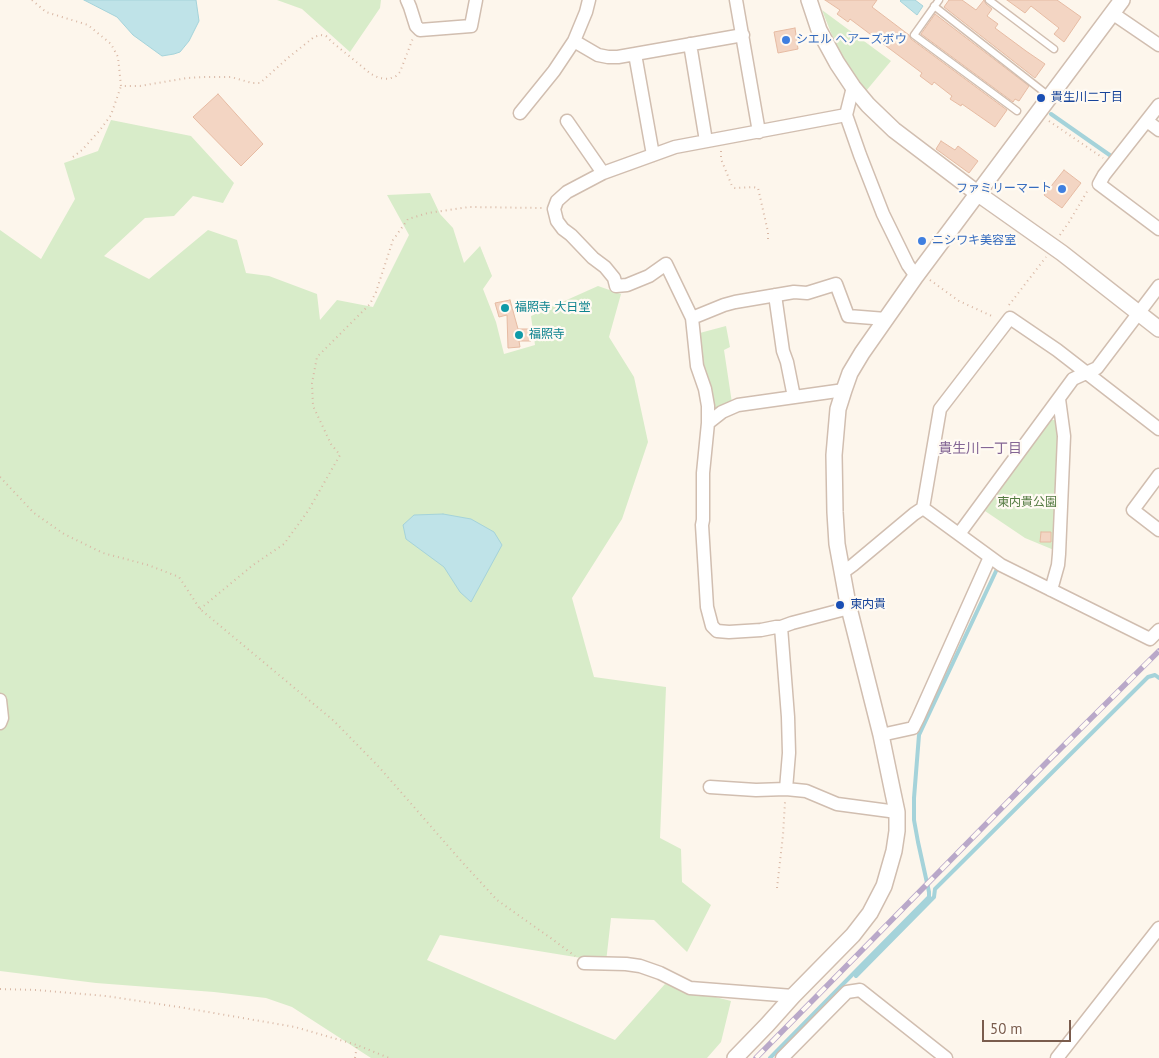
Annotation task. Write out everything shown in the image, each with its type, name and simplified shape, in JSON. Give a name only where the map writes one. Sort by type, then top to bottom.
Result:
[{"type":"street","points":[[407,0],[416,26],[420,30],[471,26],[476,0]]},
{"type":"street","points":[[520,113],[554,72],[574,41],[589,0]]},
{"type":"street","points":[[736,0],[759,132]]},
{"type":"street","points":[[809,0],[819,30],[837,63],[868,105],[894,130],[977,194],[1062,253],[1159,329]]},
{"type":"street","points":[[735,1058],[853,935],[870,913],[884,886],[894,851],[897,812],[837,544],[834,481],[835,429],[838,409],[844,390],[850,374],[862,353],[917,274],[1122,0]]},
{"type":"street","points":[[1112,13],[1159,45]]},
{"type":"street","points":[[574,41],[603,56],[618,57],[742,35]]},
{"type":"street","points":[[690,44],[706,141]]},
{"type":"street","points":[[635,54],[654,155]]},
{"type":"street","points":[[853,87],[846,115],[883,214],[908,264],[917,274]]},
{"type":"street","points":[[1159,105],[1099,184],[1159,229]]},
{"type":"street","points":[[846,115],[675,147],[603,173],[567,192],[554,208],[557,221],[563,229],[604,267],[614,278],[616,286],[627,285],[649,276],[666,264],[692,318],[697,366],[705,389],[708,406],[708,423],[702,473],[702,525],[707,607],[712,626],[718,631],[730,632],[761,630],[781,627],[850,608]]},
{"type":"street","points":[[567,121],[603,173]]},
{"type":"street","points":[[1147,121],[1159,130]]},
{"type":"street","points":[[692,318],[735,302],[794,292],[807,293],[836,284],[848,316],[886,319]]},
{"type":"street","points":[[959,534],[1073,379],[1097,368],[1159,286]]},
{"type":"street","points":[[775,295],[784,351],[794,396]]},
{"type":"street","points":[[842,573],[923,508],[940,409],[1007,321],[1057,350],[1159,428]]},
{"type":"street","points":[[708,423],[722,412],[738,405],[844,390]]},
{"type":"street","points":[[1051,590],[1059,554],[1064,436],[1060,399]]},
{"type":"street","points":[[1159,475],[1134,510],[1159,530]]},
{"type":"street","points":[[923,508],[1001,565],[1150,639],[1159,630]]},
{"type":"street","points":[[881,735],[913,728],[990,557]]},
{"type":"street","points":[[781,627],[788,717],[789,753],[786,789]]},
{"type":"street","points":[[0,700],[2,718],[0,723]]},
{"type":"street","points":[[710,787],[806,791],[837,804],[897,812]]},
{"type":"street","points":[[1057,1058],[1159,928]]},
{"type":"street","points":[[584,963],[640,966],[660,973],[690,988],[793,996]]},
{"type":"street","points":[[782,1058],[847,992],[860,990],[946,1058]]},
{"type":"lane","points":[[939,0],[914,35],[1017,111]]},
{"type":"lane","points":[[989,0],[1054,49]]},
{"type":"lane","points":[[934,6],[1050,96]]},
{"type":"path","points":[[32,0],[46,12],[88,25],[111,44],[118,58],[121,86],[111,115],[94,137],[73,157]]},
{"type":"path","points":[[121,86],[140,86],[205,77],[231,77],[252,83],[260,83],[314,37],[321,35],[326,36],[371,74],[379,78],[389,79],[400,72],[409,46],[420,30]]},
{"type":"path","points":[[1043,117],[1107,162]]},
{"type":"path","points":[[719,139],[722,159],[732,186],[735,188],[758,188],[768,232],[768,240]]},
{"type":"path","points":[[1056,241],[1091,183]]},
{"type":"path","points":[[200,609],[253,566],[284,544],[308,511],[340,455],[331,444],[313,406],[312,384],[317,357],[370,304],[376,292],[393,240],[408,219],[428,213],[469,207],[554,208]]},
{"type":"path","points":[[917,274],[959,301],[1007,321],[1006,309],[1047,255]]},
{"type":"path","points":[[0,477],[34,513],[64,534],[103,552],[148,565],[179,578],[200,609],[334,721],[379,767],[497,900],[584,963]]},
{"type":"path","points":[[777,888],[786,789]]},
{"type":"path","points":[[0,989],[97,995],[295,1027],[357,1045],[389,1058]]},
{"type":"path","points":[[355,1058],[357,1045]]},
{"type":"green space","points":[[277,0],[381,0],[380,8],[350,52],[302,9]]},
{"type":"green space","points":[[822,10],[891,61],[866,91],[842,56]]},
{"type":"green space","points":[[111,120],[191,136],[234,183],[223,203],[193,196],[174,216],[145,218],[104,256],[149,279],[208,230],[237,240],[246,273],[269,276],[317,294],[320,320],[337,300],[373,307],[409,235],[387,195],[430,193],[440,214],[453,228],[464,263],[480,246],[492,276],[483,289],[496,322],[504,354],[535,345],[531,316],[598,286],[621,294],[609,337],[634,377],[648,442],[622,519],[572,598],[594,677],[666,687],[660,838],[681,849],[682,882],[711,905],[687,952],[654,920],[611,918],[606,962],[440,935],[427,960],[615,1040],[665,984],[731,1001],[721,1042],[707,1058],[371,1058],[292,1007],[266,998],[96,983],[0,971],[0,230],[41,259],[75,199],[64,163],[98,151]]},
{"type":"green space","points":[[726,326],[730,347],[724,350],[732,403],[714,414],[696,334]]},
{"type":"green space","name":"東内貴公園","points":[[1051,420],[1057,420],[1060,438],[1054,550],[1025,538],[985,511]]},
{"type":"water","points":[[84,0],[196,0],[199,21],[189,41],[180,52],[162,56],[133,35],[117,17]]},
{"type":"water","points":[[901,0],[915,0],[923,6],[917,15]]},
{"type":"water","points":[[443,514],[471,519],[494,532],[502,545],[471,602],[460,592],[444,567],[406,539],[403,525],[414,515]]},
{"type":"building","points":[[825,0],[877,0],[872,7],[909,35],[911,39],[1007,110],[995,127],[962,104],[961,106],[950,99],[952,96],[934,82],[932,85],[920,76],[922,73],[850,19],[848,22],[837,14],[840,10]]},
{"type":"building","points":[[949,0],[962,0],[976,10],[984,0],[992,9],[987,16],[998,24],[995,28],[1045,64],[1035,78],[944,7]]},
{"type":"building","points":[[1007,0],[1057,0],[1081,17],[1064,42],[1054,34],[1059,28],[1031,6],[1025,13]]},
{"type":"building","points":[[935,14],[1029,86],[1019,101],[1015,99],[1013,102],[921,34]]},
{"type":"building","name":"シエル ヘアーズボウ","points":[[795,28],[798,49],[778,53],[774,32]]},
{"type":"building","points":[[218,94],[263,144],[241,166],[193,117]]},
{"type":"building","points":[[941,141],[955,150],[958,146],[978,161],[969,173],[936,149]]},
{"type":"building","name":"ファミリーマート","points":[[1064,170],[1081,183],[1062,208],[1044,195]]},
{"type":"building","points":[[510,300],[518,329],[531,329],[531,341],[519,341],[520,347],[508,348],[507,315],[499,317],[495,303]]},
{"type":"building","points":[[1041,532],[1051,532],[1051,542],[1040,542]]},
{"type":"waterway","points":[[1051,114],[1111,156]]},
{"type":"waterway","points":[[770,1058],[929,897],[914,820],[919,735],[997,569]]},
{"type":"waterway","points":[[856,976],[934,897],[935,889],[1148,677],[1155,675],[1159,678]]},
{"type":"railway","points":[[756,1058],[1159,651]]},
{"type":"place","name":"シエル ヘアーズボウ","points":[[786,40]]},
{"type":"place","name":"貴生川二丁目","points":[[1041,98]]},
{"type":"place","name":"ファミリーマート","points":[[1062,189]]},
{"type":"place","name":"ニシワキ美容室","points":[[922,241]]},
{"type":"place","name":"福照寺 大日堂","points":[[505,308]]},
{"type":"place","name":"福照寺","points":[[519,335]]},
{"type":"place","name":"東内貴","points":[[840,605]]},
{"type":"district","name":"貴生川一丁目","points":[[980,449]]}]
